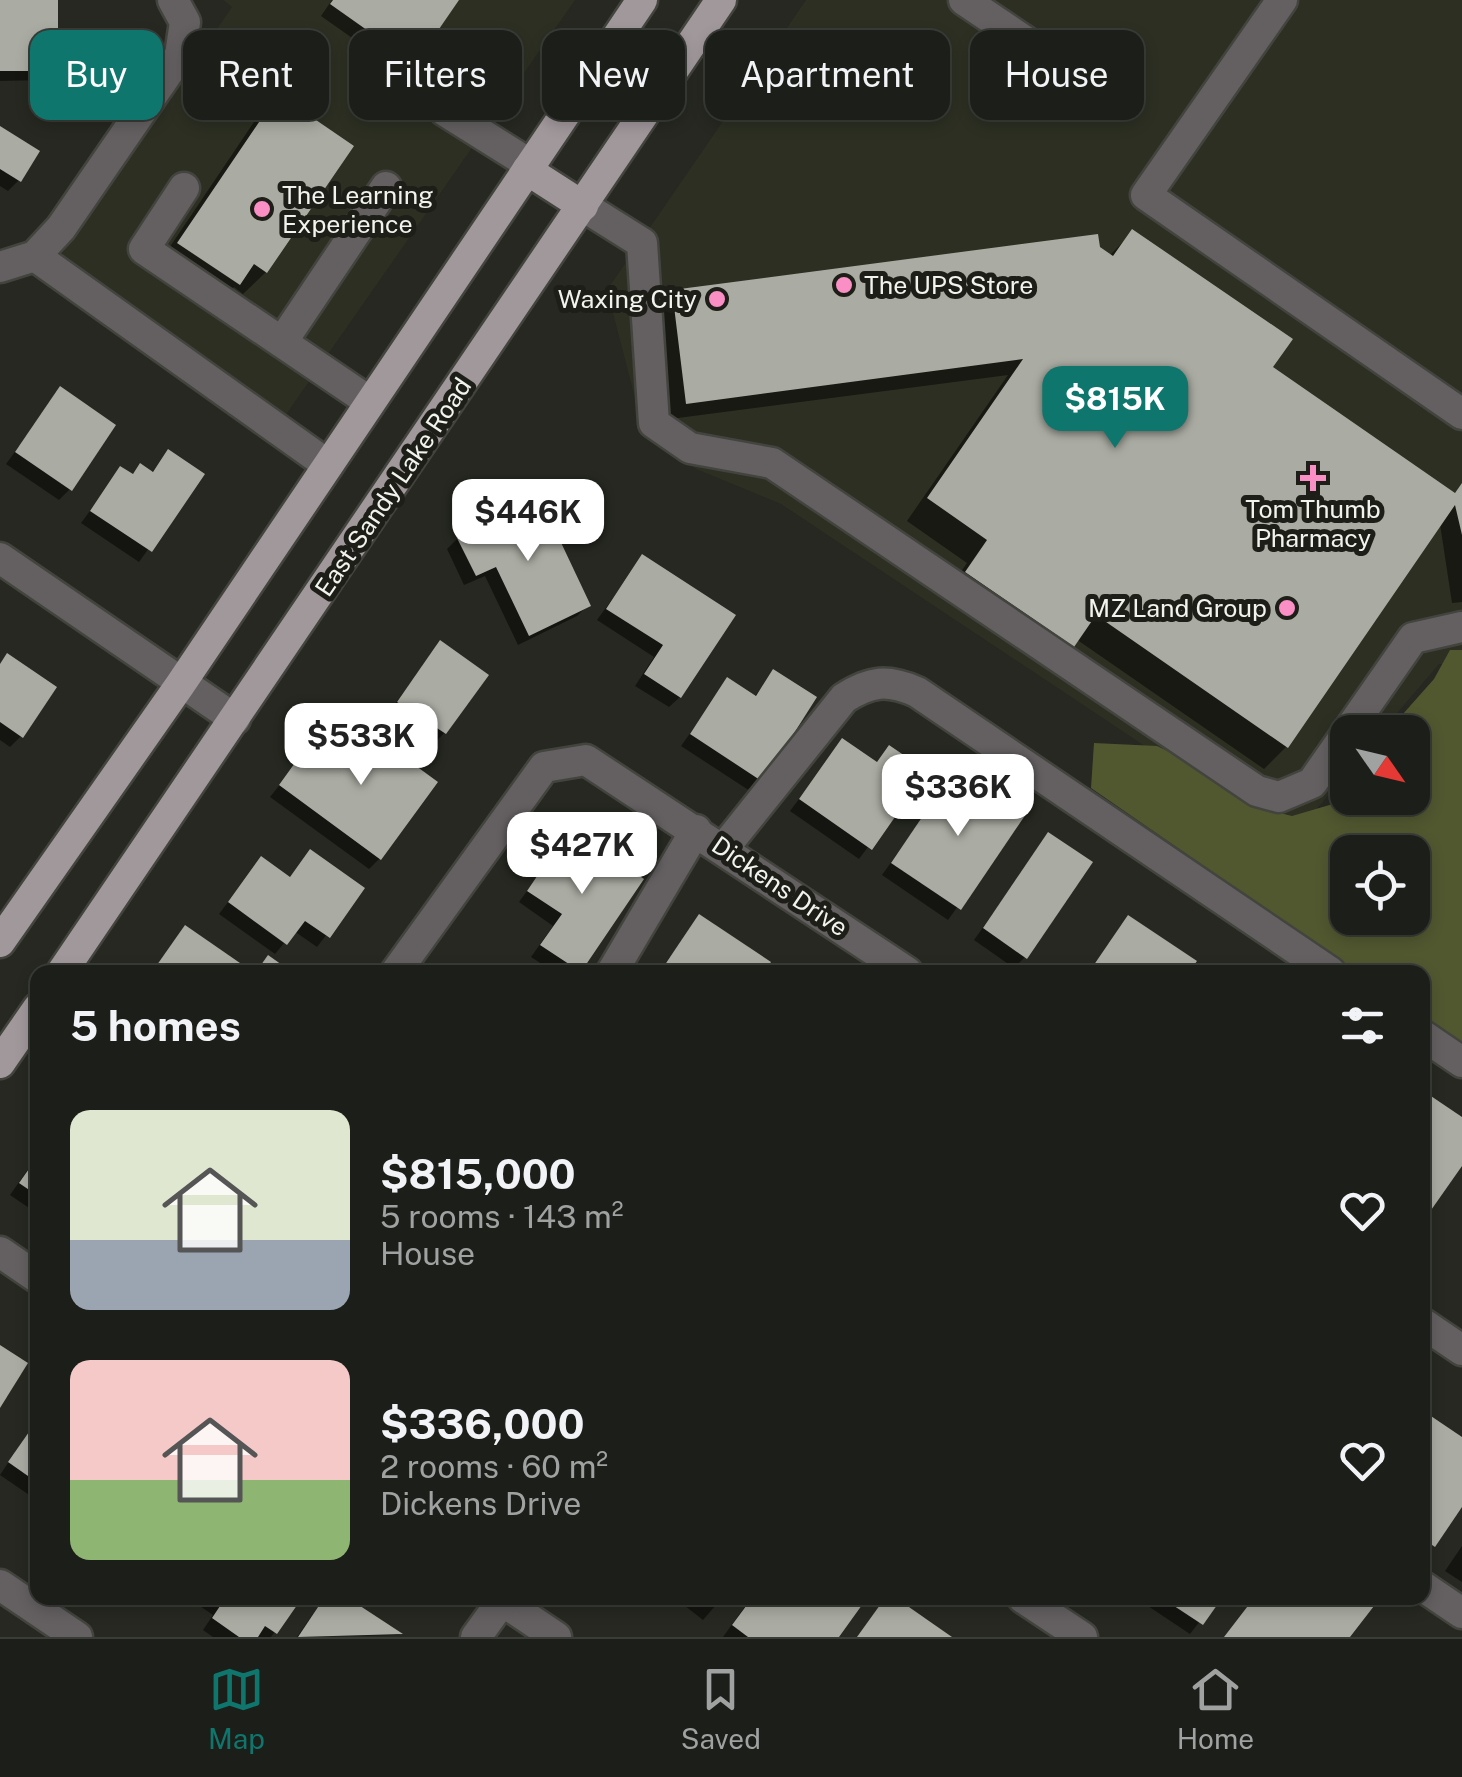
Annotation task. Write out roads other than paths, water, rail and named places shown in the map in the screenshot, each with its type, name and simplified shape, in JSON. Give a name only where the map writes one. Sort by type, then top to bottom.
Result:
[{"type":"main road","points":[[0,942],[180,685],[642,0]]},
{"type":"main road","name":"East Sandy Lake Road","points":[[67,965],[583,206],[714,6]]},
{"type":"main road","points":[[529,167],[583,206]]},
{"type":"main road","points":[[0,1063],[30,1020]]},
{"type":"street","points":[[0,267],[35,256],[61,228],[180,55],[185,22],[173,0]]},
{"type":"street","points":[[964,0],[1009,30]]},
{"type":"street","points":[[1282,0],[1146,196],[1458,403]]},
{"type":"street","points":[[459,120],[529,167]]},
{"type":"street","points":[[282,342],[386,187]]},
{"type":"street","points":[[184,188],[144,249],[370,402]]},
{"type":"street","points":[[583,206],[642,242],[654,423],[690,448],[772,463],[1258,791],[1279,797],[1312,782],[1414,638],[1462,627]]},
{"type":"street","points":[[35,256],[328,464]]},
{"type":"street","points":[[0,558],[180,685],[235,719]]},
{"type":"street","points":[[724,848],[844,698],[868,683],[894,682],[917,692],[1320,965]]},
{"type":"street","name":"Dickens Drive","points":[[401,965],[544,767],[586,760],[897,965]]},
{"type":"street","points":[[616,965],[696,830]]},
{"type":"street","points":[[1430,1040],[1462,1062]]},
{"type":"street","points":[[0,1252],[30,1273]]},
{"type":"street","points":[[1430,1328],[1462,1350]]},
{"type":"street","points":[[0,1585],[76,1637]]},
{"type":"street","points":[[1430,1591],[1462,1613]]},
{"type":"street","points":[[476,1637],[496,1605]]},
{"type":"street","points":[[509,1605],[556,1637]]},
{"type":"street","points":[[1034,1605],[1082,1637]]},
{"type":"place","name":"The Learning Experience","points":[[262,209]]},
{"type":"place","name":"The UPS Store","points":[[844,285]]},
{"type":"place","name":"Waxing City","points":[[717,299]]},
{"type":"place","name":"Tom Thumb Pharmacy","points":[[1313,478]]},
{"type":"place","name":"MZ Land Group","points":[[1287,608]]}]
